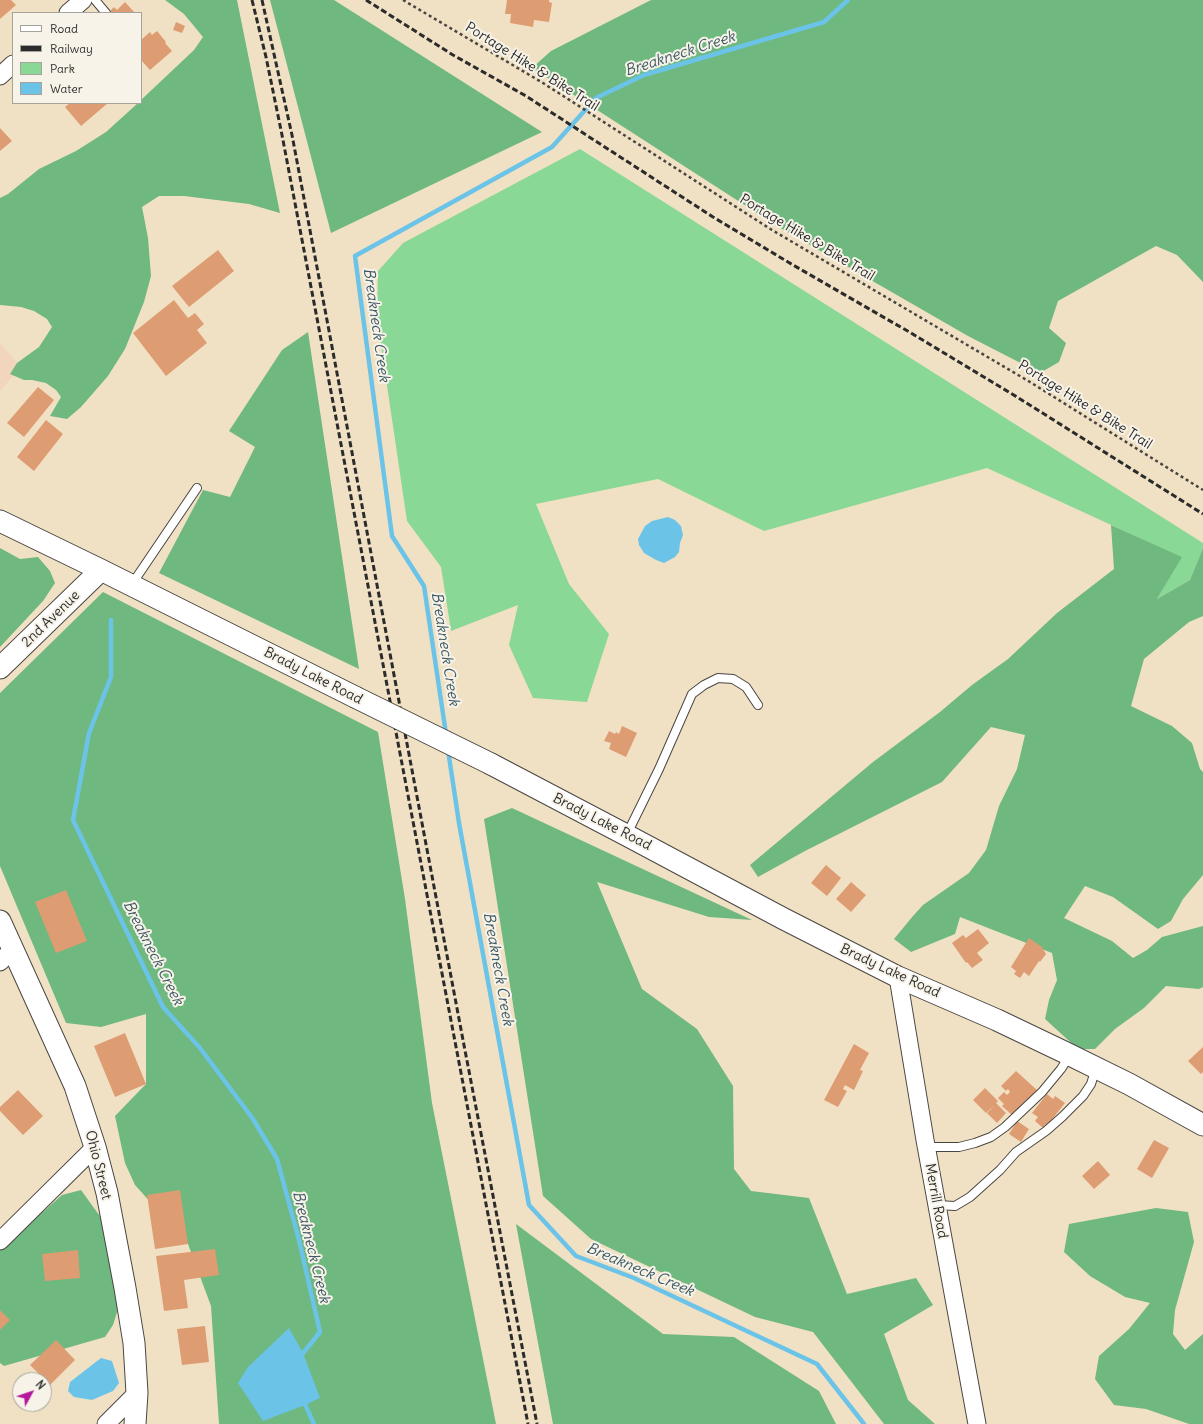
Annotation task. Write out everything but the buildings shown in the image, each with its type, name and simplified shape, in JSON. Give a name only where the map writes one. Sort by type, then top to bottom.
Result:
[{"type":"street","points":[[69,12],[83,0]]},
{"type":"street","points":[[0,76],[12,65]]},
{"type":"street","name":"Brady Lake Road","points":[[0,521],[491,764],[784,919],[898,977],[997,1020],[1096,1067],[1203,1125]]},
{"type":"street","name":"2nd Avenue","points":[[0,668],[101,570]]},
{"type":"street","name":"Ohio Street","points":[[0,922],[6,956],[75,1086],[96,1147],[107,1193],[134,1343],[137,1393],[136,1424]]},
{"type":"street","name":"Merrill Road","points":[[898,977],[926,1147],[977,1424]]},
{"type":"street","points":[[0,1241],[96,1147]]},
{"type":"street","points":[[106,1424],[137,1393]]},
{"type":"lane","points":[[95,0],[105,12]]},
{"type":"lane","points":[[132,585],[197,488]]},
{"type":"lane","points":[[627,835],[659,769],[692,694],[718,678],[733,679],[746,687],[758,705]]},
{"type":"lane","points":[[926,1147],[959,1147],[976,1143],[991,1137],[1005,1127],[1042,1092],[1061,1069],[1070,1055]]},
{"type":"lane","points":[[937,1205],[955,1206],[970,1197],[1000,1170],[1016,1152],[1046,1131],[1083,1096],[1091,1084],[1096,1067]]},
{"type":"path","name":"Portage Hike & Bike Trail","points":[[404,0],[543,83],[772,230],[1030,382],[1203,490]]},
{"type":"shaded area","points":[[0,343],[21,367],[0,391]]},
{"type":"green space","points":[[165,0],[237,0],[280,213],[249,204],[184,196],[159,196],[142,207],[148,238],[151,276],[144,302],[125,349],[108,376],[81,407],[67,419],[50,416],[61,397],[56,390],[46,383],[24,380],[10,374],[17,363],[39,347],[52,327],[47,319],[34,311],[21,307],[0,305],[0,198],[8,194],[39,169],[76,151],[106,132],[137,104],[142,104],[142,99],[194,50],[203,37],[184,14]]},
{"type":"green space","points":[[270,0],[334,0],[542,132],[331,233]]},
{"type":"green space","points":[[651,0],[1203,0],[1203,282],[1177,255],[1156,246],[1058,301],[1049,328],[1066,343],[1059,362],[1040,373],[968,336],[777,226],[532,68],[551,51]]},
{"type":"green space","points":[[580,149],[1203,543],[1203,548],[1190,580],[1157,599],[1181,557],[987,468],[764,531],[658,479],[536,504],[569,584],[609,634],[587,702],[533,698],[509,645],[518,605],[451,631],[441,567],[407,521],[377,318],[378,271],[403,243]]},
{"type":"green space","points":[[308,332],[359,669],[159,573],[203,490],[230,497],[255,447],[229,431],[282,350]]},
{"type":"green space","points":[[1111,525],[1182,557],[1157,599],[1190,580],[1203,548],[1203,616],[1189,622],[1144,659],[1131,706],[1172,726],[1192,743],[1200,769],[1203,772],[1203,875],[1183,899],[1171,921],[1158,929],[1113,897],[1085,886],[1064,918],[1112,941],[1133,958],[1147,950],[1162,937],[1203,926],[1203,987],[1199,989],[1166,986],[1144,1008],[1115,1029],[1095,1049],[1078,1049],[1045,1019],[1049,1000],[1057,980],[1052,953],[960,917],[955,934],[911,952],[894,939],[923,905],[969,873],[986,850],[999,806],[1017,769],[1025,735],[991,727],[942,782],[805,851],[758,877],[750,865],[873,762],[1008,659],[1057,613],[1114,569]]},
{"type":"green space","points":[[0,548],[20,559],[38,557],[50,571],[55,583],[43,601],[0,647]]},
{"type":"green space","points":[[103,592],[378,732],[405,899],[432,1103],[496,1424],[219,1424],[211,1306],[188,1244],[135,1185],[125,1163],[115,1116],[146,1084],[146,1014],[101,1027],[66,1023],[0,866],[0,693]]},
{"type":"green space","points":[[512,808],[752,920],[709,917],[597,882],[642,989],[697,1029],[733,1086],[734,1169],[751,1191],[809,1198],[847,1294],[916,1278],[933,1305],[884,1334],[908,1400],[935,1424],[884,1424],[813,1332],[755,1317],[591,1239],[543,1196],[484,819]]},
{"type":"green space","points":[[81,1190],[107,1226],[119,1306],[113,1325],[105,1337],[4,1366],[0,1363],[0,1250],[62,1195]]},
{"type":"green space","points":[[1156,1208],[1188,1212],[1194,1242],[1175,1310],[1173,1334],[1185,1350],[1203,1334],[1203,1424],[1189,1424],[1146,1409],[1114,1405],[1095,1379],[1099,1356],[1129,1329],[1150,1303],[1125,1297],[1090,1276],[1064,1252],[1069,1224]]},
{"type":"green space","points":[[516,1224],[663,1334],[734,1337],[819,1391],[836,1424],[553,1424]]},
{"type":"water","points":[[668,517],[675,520],[681,526],[683,535],[679,552],[675,557],[664,563],[644,553],[639,545],[638,539],[645,526],[652,521]]},
{"type":"water","points":[[289,1328],[303,1353],[320,1398],[263,1421],[238,1383],[248,1367]]},
{"type":"water","points":[[101,1358],[112,1361],[119,1383],[113,1391],[92,1400],[74,1397],[68,1391],[70,1382]]},
{"type":"waterway","name":"Breakneck Creek","points":[[446,734],[424,586],[392,536],[355,256],[552,147],[596,98],[644,75],[824,22],[848,0]]},
{"type":"waterway","name":"Breakneck Creek","points":[[111,620],[111,677],[89,733],[73,820],[163,1007],[200,1048],[253,1119],[277,1159],[299,1240],[320,1332],[300,1357]]},
{"type":"waterway","name":"Breakneck Creek","points":[[448,750],[459,823],[529,1205],[576,1256],[634,1278],[817,1364],[864,1424]]},
{"type":"waterway","name":"Breakneck Creek","points":[[303,1400],[314,1424]]},
{"type":"railway","points":[[252,0],[266,57],[282,135],[528,1424]]},
{"type":"railway","points":[[262,0],[292,135],[537,1424]]},
{"type":"railway","points":[[366,0],[453,55],[526,96],[713,217],[1017,397],[1203,514]]}]
